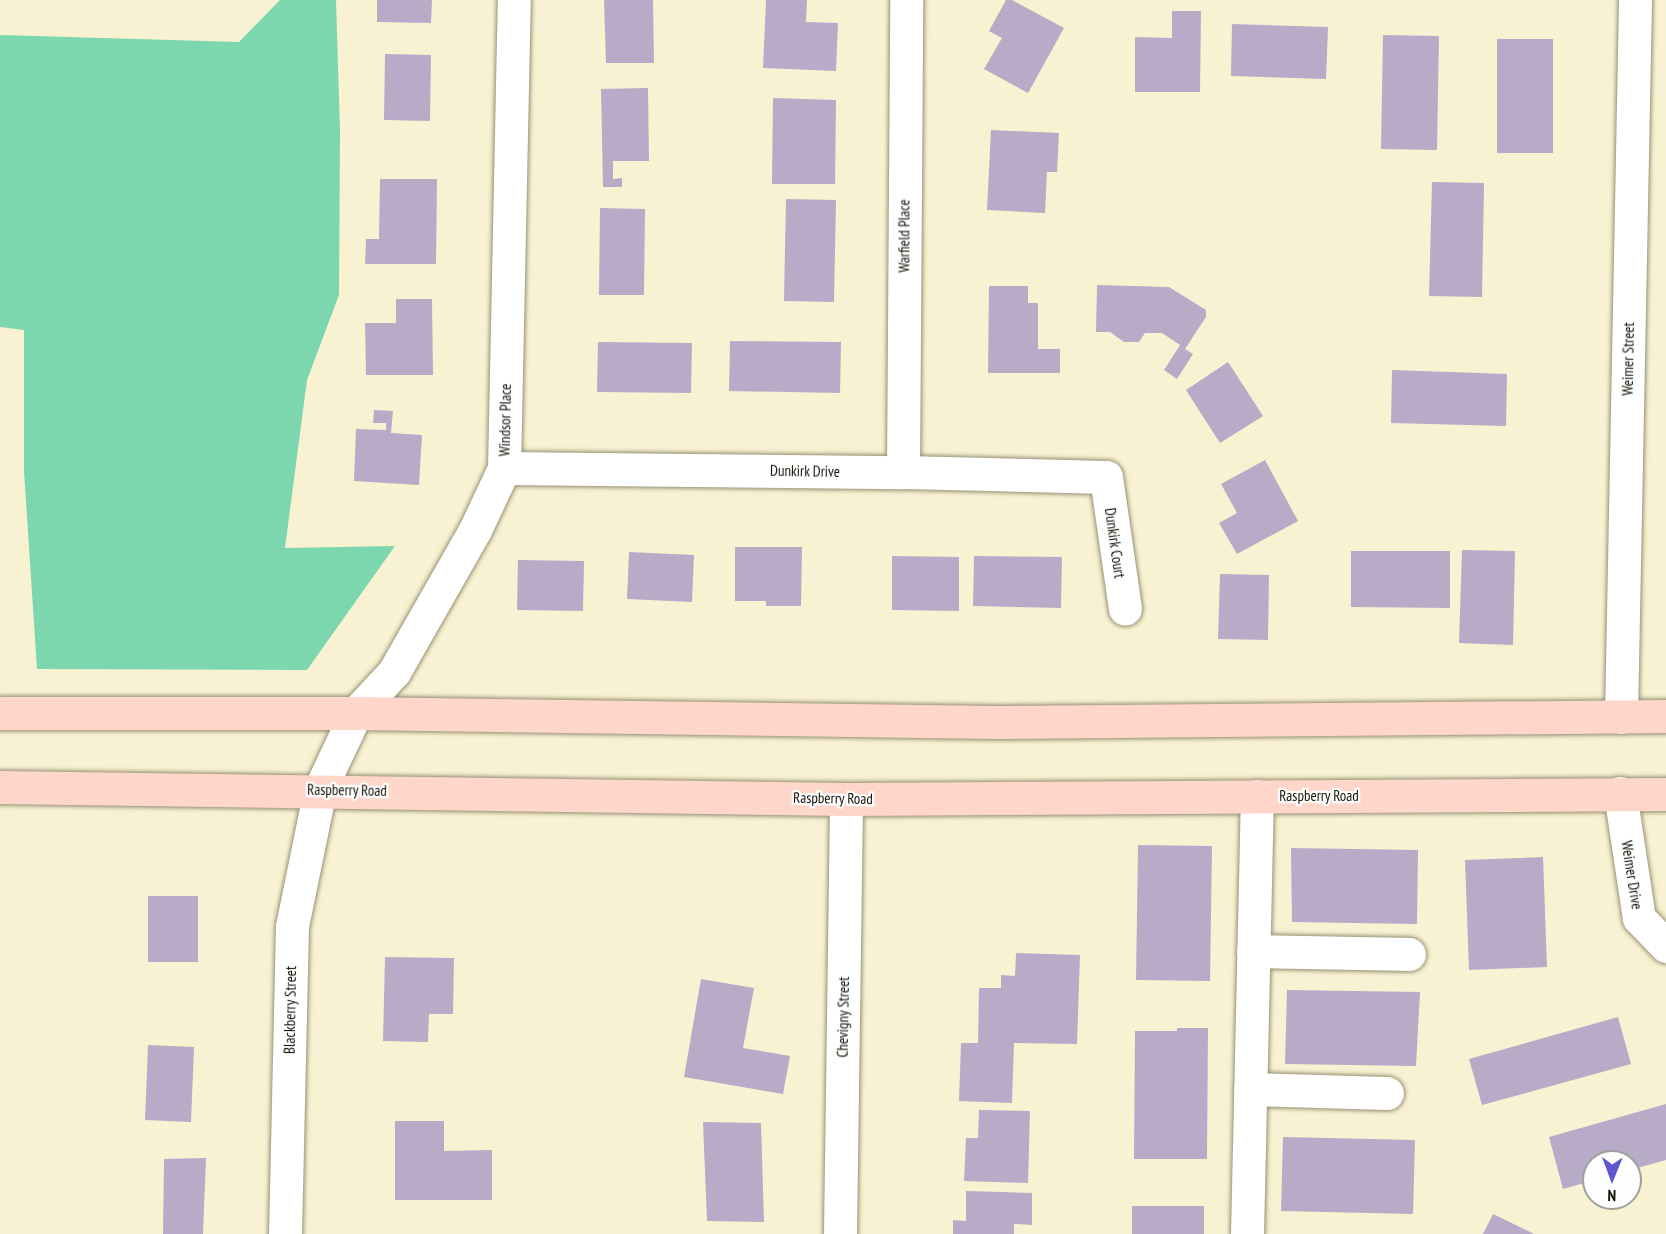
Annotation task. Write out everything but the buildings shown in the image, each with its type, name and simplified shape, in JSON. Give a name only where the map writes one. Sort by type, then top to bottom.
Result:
[{"type":"main road","points":[[0,713],[356,713],[995,722],[1666,716]]},
{"type":"main road","name":"Raspberry Road","points":[[0,787],[320,789],[846,799],[1666,794]]},
{"type":"street","name":"Windsor Place","points":[[320,789],[356,713],[394,672],[475,530],[504,468],[514,0]]},
{"type":"street","name":"Warfield Place","points":[[903,472],[906,0]]},
{"type":"street","name":"Weimer Street","points":[[1622,717],[1635,0]]},
{"type":"street","name":"Dunkirk Drive","points":[[504,468],[903,472],[1106,477]]},
{"type":"street","name":"Dunkirk Court","points":[[1106,477],[1125,609]]},
{"type":"street","name":"Blackberry Street","points":[[285,1234],[292,926],[320,789]]},
{"type":"street","name":"Weimer Drive","points":[[1620,793],[1639,918],[1666,946]]},
{"type":"street","points":[[1246,1234],[1257,796]]},
{"type":"street","name":"Chevigny Street","points":[[840,1234],[846,799]]},
{"type":"street","points":[[1253,951],[1409,954]]},
{"type":"street","points":[[1250,1089],[1387,1093]]},
{"type":"green space","points":[[280,0],[336,0],[340,131],[339,295],[307,380],[285,548],[395,546],[307,670],[37,669],[24,471],[24,330],[0,327],[0,35],[239,42]]}]
